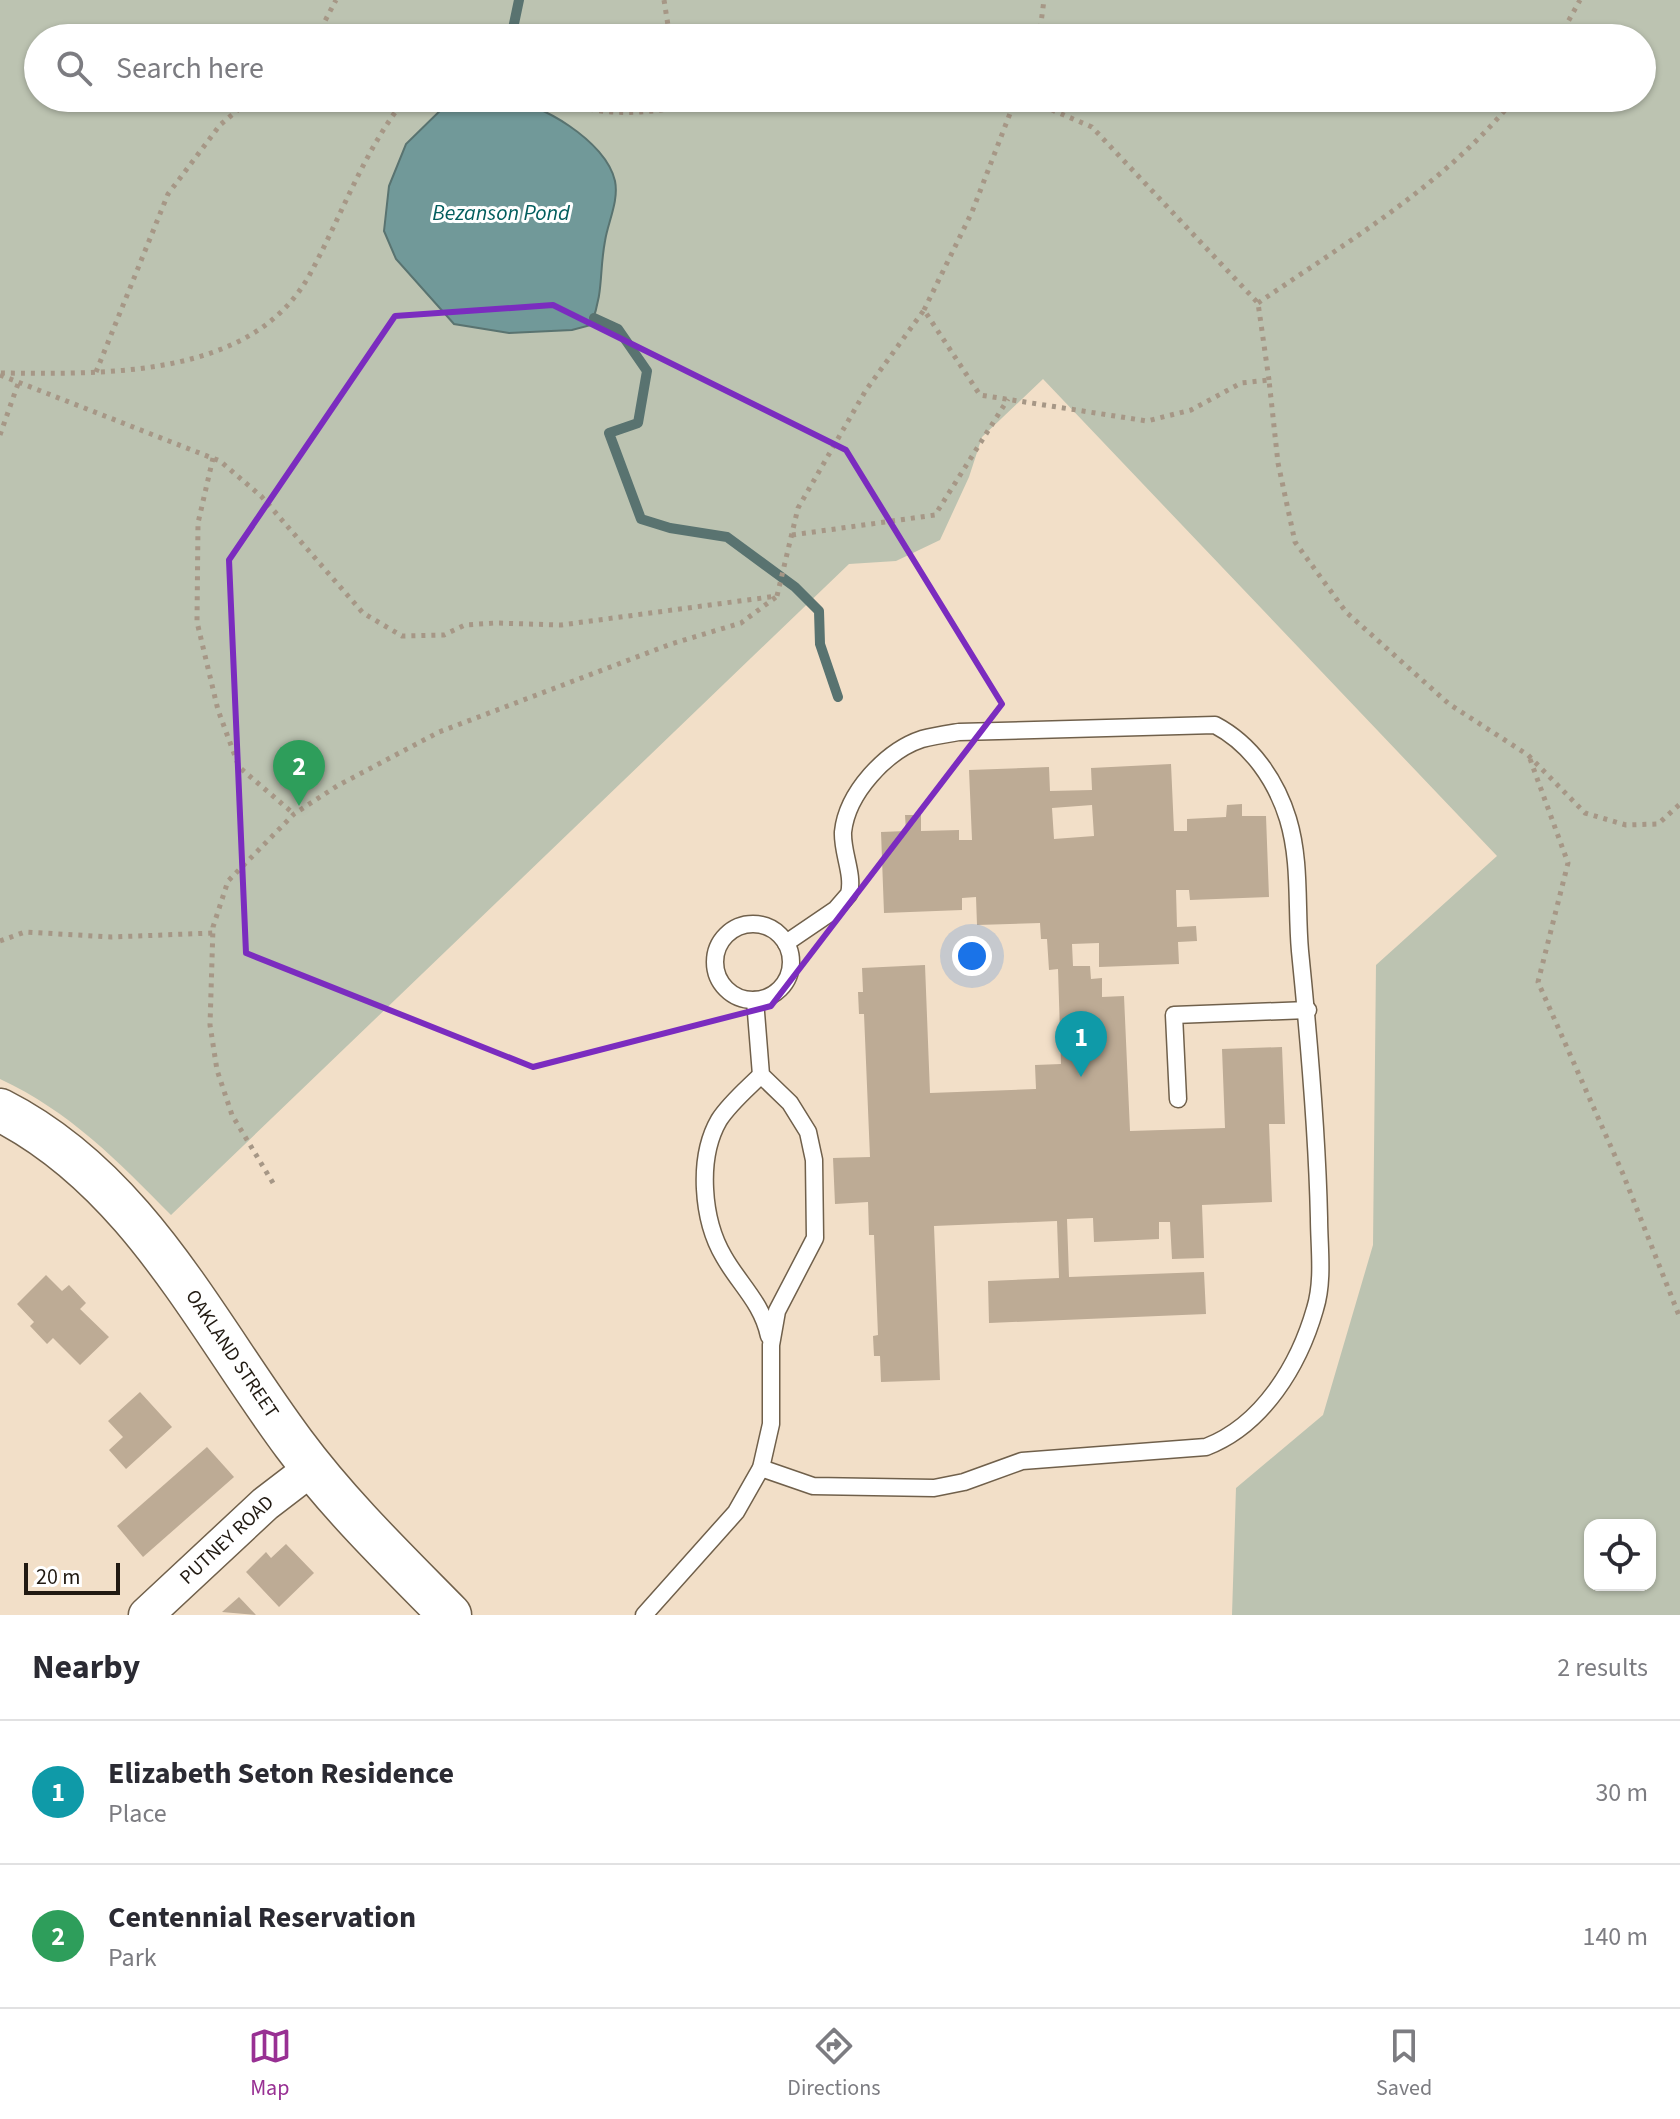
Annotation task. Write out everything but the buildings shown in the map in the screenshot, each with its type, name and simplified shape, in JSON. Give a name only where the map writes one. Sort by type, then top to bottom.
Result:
[{"type":"street","name":"OAKLAND STREET","points":[[0,1110],[82,1165],[127,1211],[184,1285],[312,1468],[354,1517],[450,1615]]},
{"type":"street","name":"PUTNEY ROAD","points":[[146,1615],[265,1504],[312,1468]]},
{"type":"lane","points":[[761,1468],[813,1486],[934,1488],[964,1482],[1022,1461],[1192,1450],[1221,1441],[1248,1421],[1293,1364],[1316,1306],[1318,1186],[1295,845],[1287,816],[1273,785],[1254,756],[1233,735],[1215,725],[959,732],[921,740],[894,753],[879,767],[848,811],[843,831],[849,894],[836,909],[786,943]]},
{"type":"lane","points":[[752,923],[774,929],[786,943],[792,964],[787,980],[777,992],[755,1000],[733,994],[723,984],[715,961],[723,939],[741,926],[752,923]]},
{"type":"lane","points":[[644,1615],[736,1512],[761,1468],[771,1424],[771,1345],[777,1311],[810,1251],[817,1223],[814,1160],[808,1132],[790,1103],[761,1075],[755,1000]]},
{"type":"lane","points":[[1178,1099],[1174,1015],[1308,1010]]},
{"type":"lane","points":[[761,1075],[719,1122],[710,1141],[706,1182],[710,1223],[717,1242],[755,1299],[771,1345]]},
{"type":"path","points":[[323,24],[336,0]]},
{"type":"path","points":[[664,0],[668,24]]},
{"type":"path","points":[[1041,24],[1044,0]]},
{"type":"path","points":[[1567,24],[1580,0]]},
{"type":"path","points":[[96,372],[168,194],[220,125],[235,112]]},
{"type":"path","points":[[0,374],[96,372],[190,359],[240,340],[288,307],[309,276],[386,123],[395,112]]},
{"type":"path","points":[[601,112],[632,115],[653,112]]},
{"type":"path","points":[[273,1183],[232,1115],[217,1070],[210,1025],[213,933],[228,881],[294,814],[337,786],[439,732],[671,644],[741,623],[777,596],[798,508],[866,390],[924,310],[972,212],[1011,112]]},
{"type":"path","points":[[1057,112],[1092,127],[1258,303],[1278,463],[1295,542],[1346,612],[1449,704],[1528,755],[1585,813],[1626,825],[1658,824],[1680,804]]},
{"type":"path","points":[[1258,303],[1379,220],[1486,134],[1504,112]]},
{"type":"path","points":[[924,310],[980,395],[1147,421],[1191,410],[1241,383],[1269,380]]},
{"type":"path","points":[[0,374],[213,458],[261,496],[363,613],[402,636],[444,635],[465,625],[561,625],[777,596]]},
{"type":"path","points":[[0,435],[19,381]]},
{"type":"path","points":[[792,535],[935,515],[1008,399]]},
{"type":"path","points":[[213,458],[198,523],[197,622],[218,710],[239,767],[294,814]]},
{"type":"path","points":[[1528,755],[1568,863],[1538,982],[1617,1160],[1680,1318]]},
{"type":"path","points":[[0,941],[25,932],[111,937],[213,933]]},
{"type":"highlighted area","points":[[553,305],[846,450],[1002,704],[771,1006],[533,1067],[246,953],[229,560],[395,316]]},
{"type":"green space","points":[[0,0],[1680,0],[1680,1615],[1232,1615],[1236,1488],[1323,1415],[1373,1245],[1376,965],[1497,856],[1043,379],[982,437],[969,477],[940,540],[896,561],[849,564],[171,1215],[92,1139],[48,1106],[0,1079]]},
{"type":"water","name":"Bezanson Pond","points":[[439,112],[545,112],[585,138],[609,166],[615,181],[616,196],[605,241],[598,302],[591,325],[572,330],[509,333],[454,324],[396,259],[384,231],[389,186],[406,144]]},
{"type":"waterway","points":[[514,24],[519,0]]},
{"type":"waterway","points":[[594,318],[618,329],[647,371],[638,423],[609,433],[641,519],[670,528],[727,537],[795,587],[819,611],[820,644],[838,697]]},
{"type":"place","name":"Centennial Reservation","points":[[299,806]]},
{"type":"place","name":"Elizabeth Seton Residence","points":[[1081,1077]]}]
